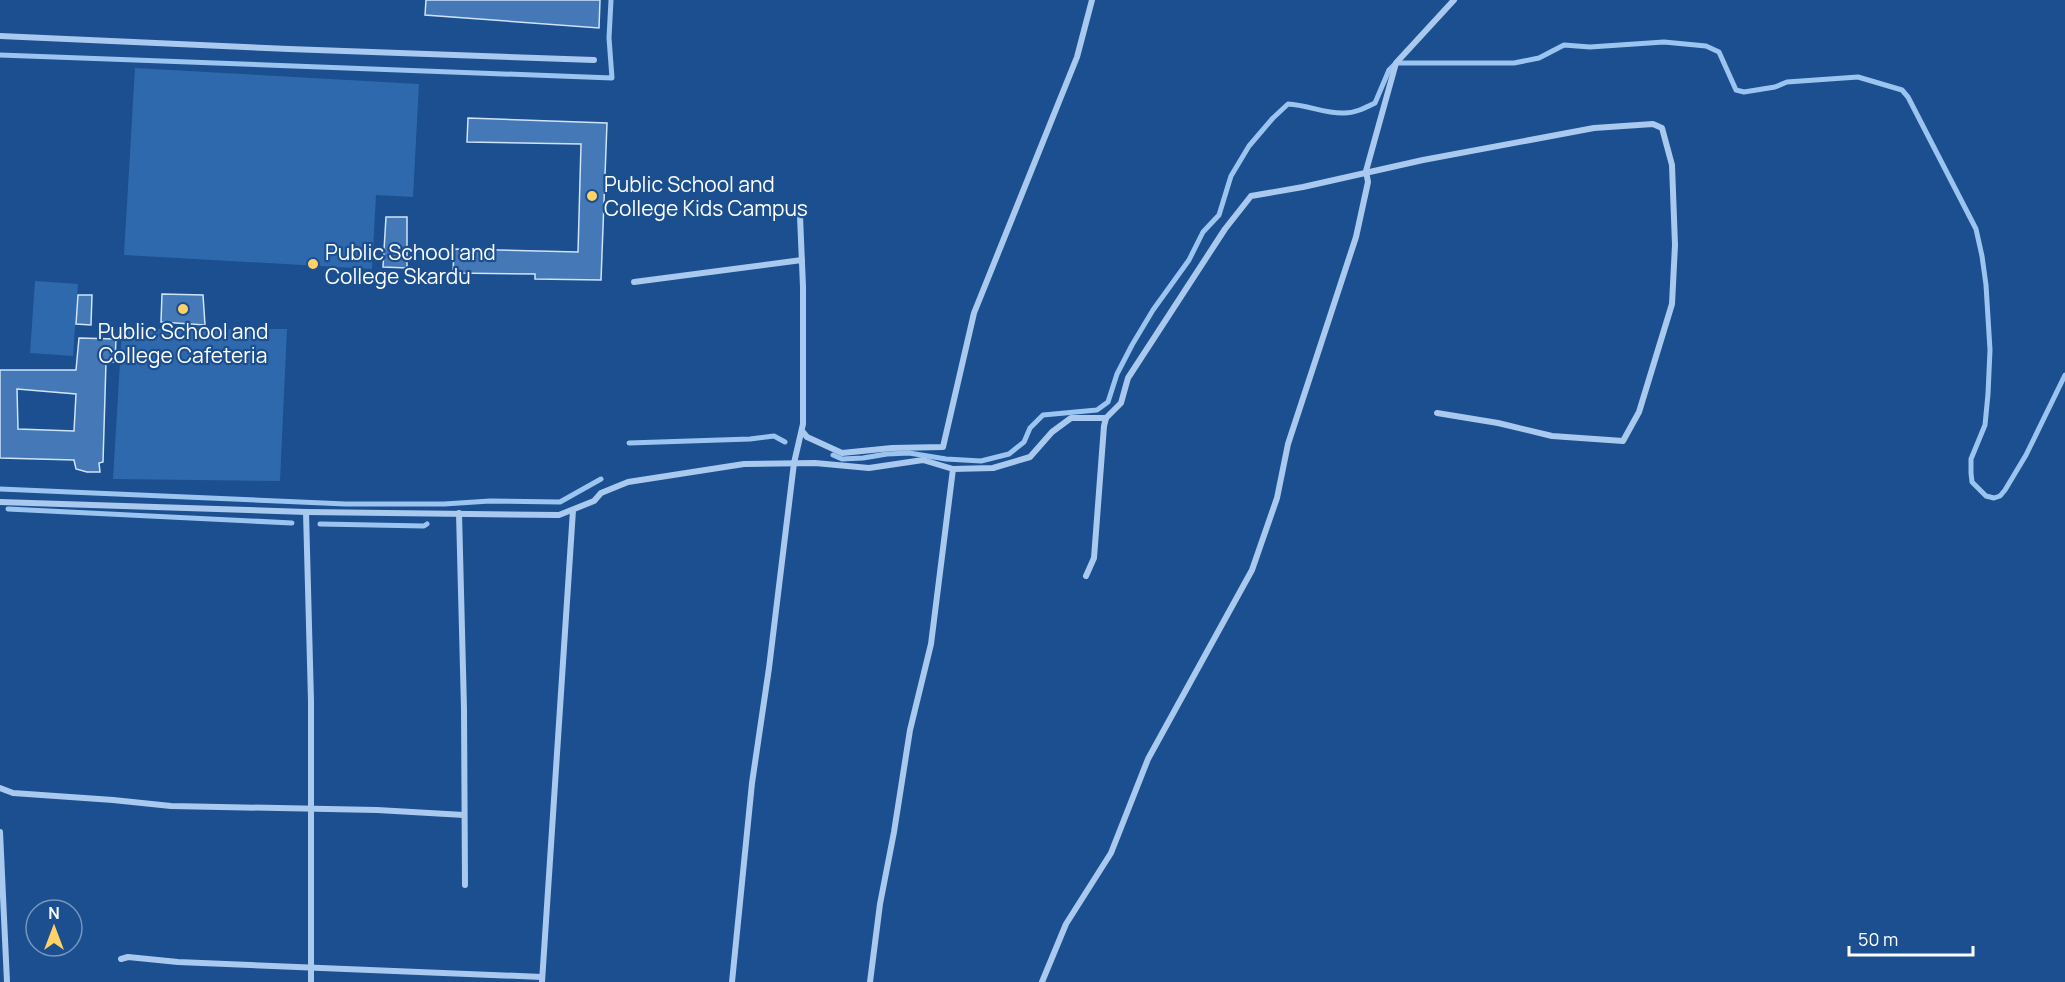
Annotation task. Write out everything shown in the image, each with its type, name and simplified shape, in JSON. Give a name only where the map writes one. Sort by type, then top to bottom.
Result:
[{"type":"street","points":[[802,430],[807,437],[842,453],[892,448],[943,447],[974,313],[1077,57],[1092,0]]},
{"type":"street","points":[[1042,982],[1066,924],[1111,853],[1148,759],[1252,570],[1277,498],[1288,444],[1356,237],[1368,182],[1366,171],[1396,63],[1454,0]]},
{"type":"street","points":[[0,36],[594,60]]},
{"type":"street","points":[[1086,576],[1094,558],[1106,418],[1121,403],[1128,378],[1152,339],[1251,196],[1303,187],[1366,171],[1594,128],[1653,124],[1662,128],[1672,165],[1675,245],[1672,304],[1639,412],[1623,441],[1552,436],[1497,423],[1437,413]]},
{"type":"street","points":[[732,982],[752,783],[769,668],[794,463],[802,430],[800,216]]},
{"type":"street","points":[[634,282],[802,260]]},
{"type":"street","points":[[0,502],[306,512],[553,515],[594,501],[601,493],[628,482],[744,464],[794,463],[869,468],[923,460],[953,470],[993,468],[1030,457],[1052,432],[1071,418],[1106,418]]},
{"type":"street","points":[[870,982],[880,904],[910,730],[931,644],[953,470]]},
{"type":"street","points":[[121,960],[128,957],[178,962],[311,966],[542,980],[573,510]]},
{"type":"street","points":[[306,512],[311,701],[311,982]]},
{"type":"street","points":[[459,513],[464,709],[465,885]]},
{"type":"street","points":[[0,788],[13,793],[171,806],[377,810],[464,815]]},
{"type":"street","points":[[0,832],[8,982]]},
{"type":"shaded area","points":[[135,68],[419,84],[413,197],[376,195],[372,269],[124,255]]},
{"type":"shaded area","points":[[35,281],[78,284],[73,356],[30,353]]},
{"type":"shaded area","points":[[122,329],[287,329],[280,481],[113,479]]},
{"type":"building","points":[[426,0],[600,0],[599,28],[425,15]]},
{"type":"building","name":"Public School and College Kids Campus","points":[[468,118],[607,123],[601,280],[535,279],[535,274],[453,273],[454,249],[578,252],[581,144],[467,142]]},
{"type":"building","points":[[386,217],[407,217],[407,268],[383,267]]},
{"type":"building","name":"Public School and College Cafeteria","points":[[162,294],[203,295],[205,325],[161,322]]},
{"type":"building","points":[[78,295],[92,295],[91,325],[76,324]]},
{"type":"building","points":[[79,338],[116,339],[115,362],[106,362],[103,462],[99,463],[100,472],[76,469],[74,460],[0,458],[0,370],[76,370]],"holes":[[[17,389],[76,394],[74,431],[18,429]]]},
{"type":"waterway","points":[[0,55],[612,78],[609,38],[611,0]]},
{"type":"waterway","points":[[833,455],[842,459],[909,453],[946,459],[981,461],[1009,454],[1024,442],[1030,428],[1043,415],[1097,410],[1108,402],[1117,374],[1153,310],[1189,260],[1203,232],[1219,215],[1231,176],[1249,146],[1288,104],[1335,113],[1350,113],[1375,103],[1389,70],[1396,63],[1514,63],[1539,58],[1564,45],[1590,47],[1664,42],[1706,46],[1719,52],[1736,90],[1744,92],[1775,87],[1787,82],[1858,77],[1902,90],[1908,97],[1976,229],[1982,256],[1990,350],[1988,394],[1985,425],[1971,459],[1971,473],[1972,482],[1986,496],[1994,498],[2000,496],[2005,490],[2026,455],[2065,375]]},
{"type":"waterway","points":[[629,443],[750,439],[774,436],[785,442]]},
{"type":"waterway","points":[[0,489],[346,504],[444,504],[490,501],[560,502],[601,479]]},
{"type":"waterway","points":[[8,509],[292,523]]},
{"type":"waterway","points":[[320,524],[424,526],[427,524]]},
{"type":"place","name":"Public School and College Kids Campus","points":[[592,196]]},
{"type":"place","name":"Public School and College Skardu","points":[[313,264]]},
{"type":"place","name":"Public School and College Cafeteria","points":[[183,309]]}]
